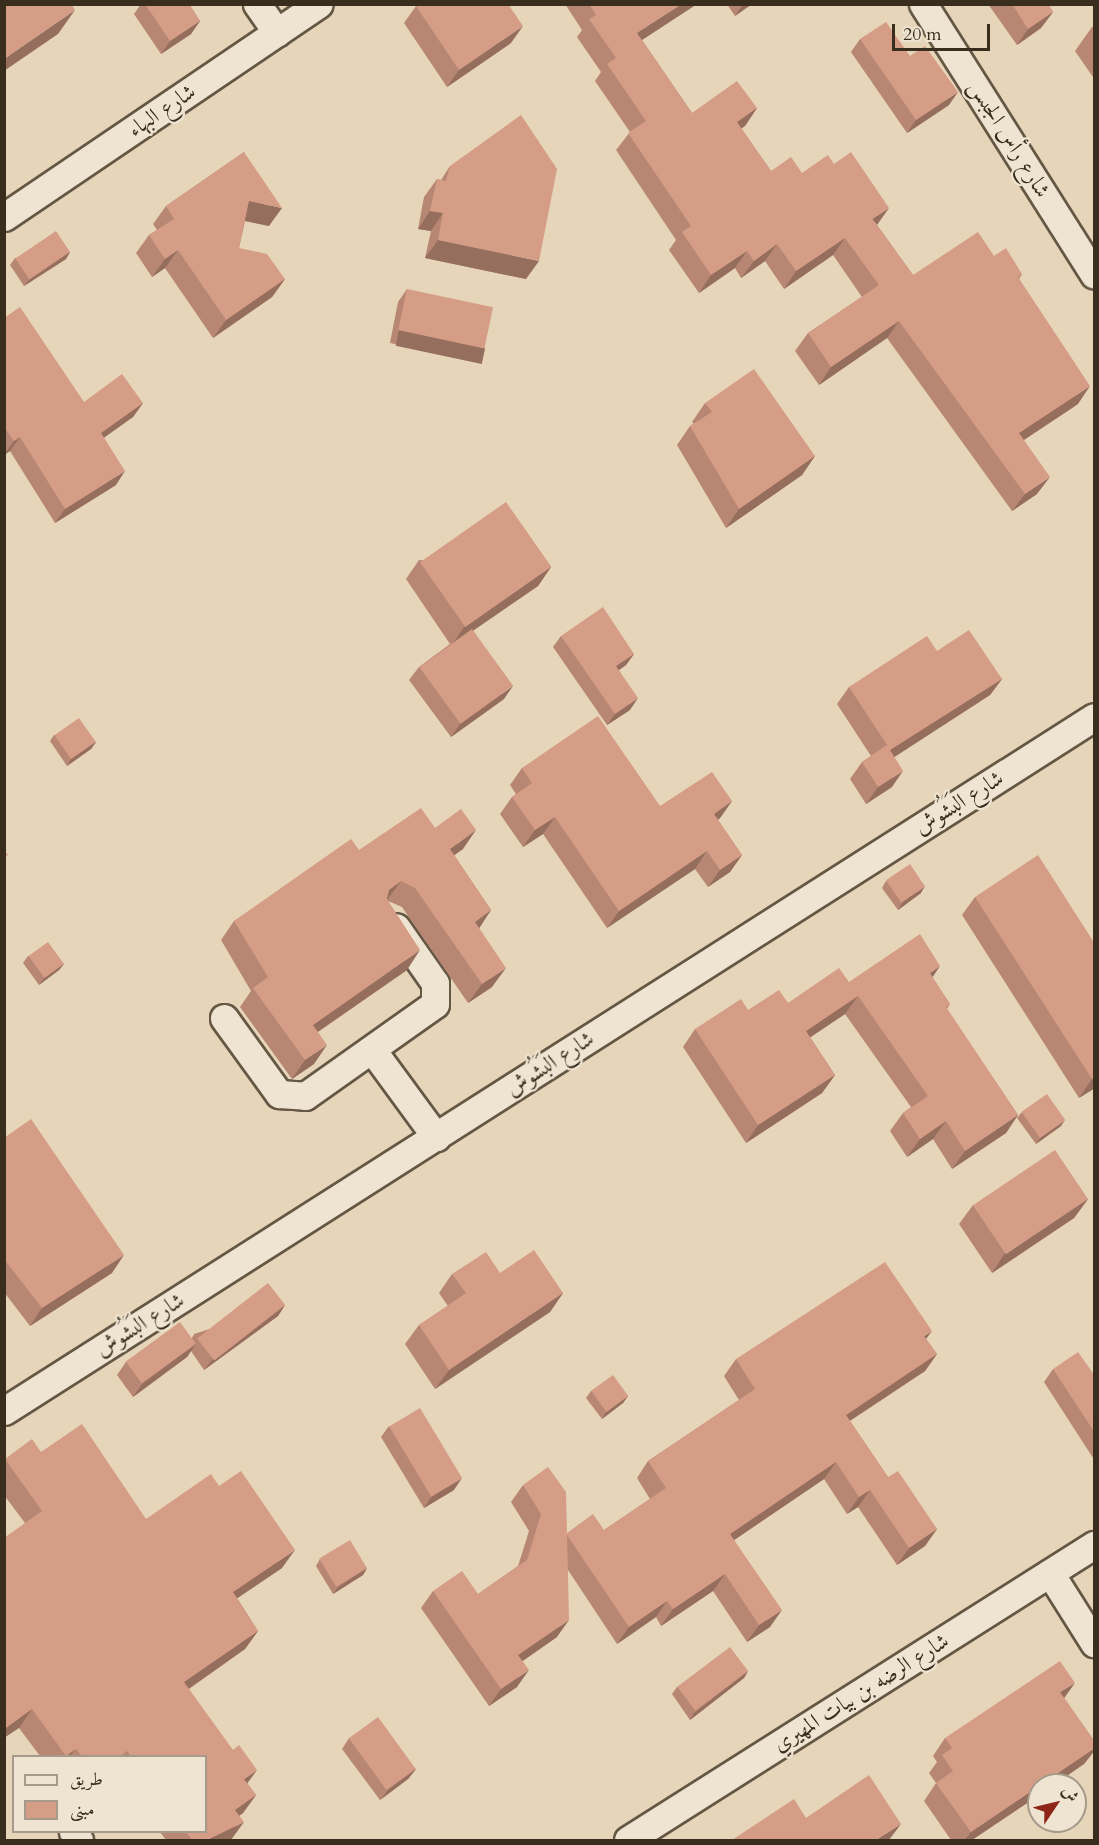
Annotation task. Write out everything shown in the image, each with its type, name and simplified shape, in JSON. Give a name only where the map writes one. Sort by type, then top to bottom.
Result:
[{"type":"street","points":[[257,4],[277,33]]},
{"type":"street","name":"شارع البهاء","points":[[4,216],[319,4]]},
{"type":"street","name":"شارع رأس الجبس","points":[[923,4],[1095,274]]},
{"type":"street","name":"شارع البَشُوش","points":[[4,1411],[1095,717]]},
{"type":"street","points":[[224,1018],[273,1087],[288,1098],[305,1096],[430,1012],[437,993],[388,915]]},
{"type":"street","points":[[374,1051],[436,1137]]},
{"type":"street","name":"شارع الرضه بن بيات المهيري","points":[[627,1840],[1095,1545]]},
{"type":"street","points":[[1050,1573],[1095,1643]]},
{"type":"building","points":[[4,4],[71,4],[75,10],[4,59]]},
{"type":"building","points":[[145,4],[189,4],[200,21],[170,41]]},
{"type":"building","points":[[418,4],[508,4],[523,26],[459,70],[416,6]]},
{"type":"building","points":[[589,4],[682,4],[637,33],[692,113],[737,81],[757,108],[737,122],[771,171],[791,157],[802,173],[828,155],[834,164],[851,152],[889,208],[872,219],[913,275],[978,232],[994,256],[1006,248],[1022,274],[1018,277],[1090,386],[1019,433],[1050,477],[1025,494],[899,321],[831,367],[808,333],[879,285],[845,238],[796,271],[777,244],[754,261],[747,251],[711,275],[682,232],[691,226],[628,133],[646,121],[607,64],[616,58],[589,19],[596,15]]},
{"type":"building","points":[[1012,4],[1048,4],[1053,12],[1028,29]]},
{"type":"building","points":[[886,22],[910,56],[925,46],[958,92],[916,120],[860,39]]},
{"type":"building","points":[[521,115],[557,169],[539,261],[438,240],[443,213],[430,211],[437,179],[446,181],[450,166]]},
{"type":"building","points":[[244,152],[282,208],[249,201],[239,248],[267,254],[285,279],[226,320],[178,250],[165,259],[149,235],[174,219],[166,206]]},
{"type":"building","points":[[56,231],[70,252],[29,279],[15,258]]},
{"type":"building","points":[[407,289],[493,307],[484,348],[398,330]]},
{"type":"building","points":[[20,307],[84,402],[122,374],[143,403],[101,433],[125,471],[65,509],[20,437],[14,441],[4,427],[4,318]]},
{"type":"building","points":[[754,369],[815,456],[739,509],[690,426],[712,412],[705,403]]},
{"type":"building","points":[[506,502],[551,567],[465,627],[420,562]]},
{"type":"building","points":[[603,607],[634,654],[616,666],[638,698],[615,714],[561,636]]},
{"type":"building","points":[[472,629],[513,686],[461,724],[419,667]]},
{"type":"building","points":[[969,630],[1002,679],[890,750],[903,771],[878,787],[862,762],[887,745],[849,687],[927,636],[937,651]]},
{"type":"building","points":[[598,716],[660,806],[712,772],[732,801],[714,814],[742,855],[720,870],[707,851],[619,911],[555,817],[535,830],[512,797],[532,783],[522,768]]},
{"type":"building","points":[[79,718],[96,742],[71,759],[54,735]]},
{"type":"building","points":[[421,808],[435,828],[461,809],[476,830],[450,849],[491,910],[475,922],[506,968],[482,984],[415,888],[401,881],[389,890],[387,899],[420,950],[313,1025],[327,1045],[305,1060],[253,988],[268,977],[234,921],[351,839],[359,850]]},
{"type":"building","points":[[1038,855],[1095,944],[1095,1078],[1092,1079],[975,897]]},
{"type":"building","points":[[910,864],[925,886],[901,903],[886,880]]},
{"type":"building","points":[[920,934],[940,966],[930,973],[950,1004],[946,1007],[1018,1115],[965,1151],[946,1121],[920,1139],[903,1113],[928,1096],[858,996],[806,1031],[835,1075],[758,1125],[695,1029],[741,999],[748,1010],[779,990],[788,1003],[839,968],[849,982]]},
{"type":"building","points":[[48,942],[64,964],[44,978],[29,956]]},
{"type":"building","points":[[1047,1094],[1065,1120],[1040,1138],[1022,1112]]},
{"type":"building","points":[[31,1119],[124,1255],[42,1308],[4,1259],[4,1138]]},
{"type":"building","points":[[1055,1150],[1088,1199],[1006,1254],[973,1205]]},
{"type":"building","points":[[534,1250],[563,1293],[449,1370],[419,1325],[466,1293],[452,1274],[486,1252],[500,1273]]},
{"type":"building","points":[[885,1262],[932,1331],[924,1336],[937,1354],[846,1415],[888,1477],[898,1471],[937,1529],[909,1548],[870,1490],[859,1497],[836,1462],[730,1534],[782,1610],[759,1625],[725,1574],[673,1609],[667,1601],[629,1627],[567,1535],[569,1620],[518,1655],[529,1670],[501,1689],[433,1591],[462,1571],[478,1594],[527,1560],[541,1514],[523,1485],[548,1467],[566,1492],[567,1533],[593,1514],[604,1530],[666,1488],[648,1461],[755,1389],[736,1359]]},
{"type":"building","points":[[268,1283],[285,1305],[214,1360],[197,1338]]},
{"type":"building","points":[[180,1322],[196,1344],[142,1383],[126,1361]]},
{"type":"building","points":[[1078,1352],[1095,1376],[1095,1433],[1053,1369]]},
{"type":"building","points":[[613,1375],[628,1396],[606,1412],[591,1391]]},
{"type":"building","points":[[420,1408],[462,1478],[431,1497],[389,1427]]},
{"type":"building","points":[[82,1424],[146,1519],[211,1474],[219,1486],[241,1471],[295,1550],[233,1592],[258,1631],[184,1682],[233,1750],[239,1745],[257,1770],[244,1779],[256,1795],[235,1810],[244,1822],[207,1840],[192,1840],[187,1833],[207,1833],[207,1755],[130,1755],[127,1751],[121,1755],[81,1755],[76,1749],[65,1755],[32,1709],[4,1729],[4,1538],[42,1511],[5,1459],[32,1439],[41,1452]]},
{"type":"building","points":[[350,1540],[367,1568],[336,1587],[319,1559]]},
{"type":"building","points":[[730,1647],[748,1671],[695,1711],[677,1687]]},
{"type":"building","points":[[1060,1661],[1075,1683],[1060,1692],[1095,1742],[1095,1748],[1058,1773],[1027,1773],[1027,1794],[971,1832],[936,1783],[953,1771],[942,1755],[952,1748],[945,1738]]},
{"type":"building","points":[[378,1717],[416,1769],[386,1790],[349,1738]]},
{"type":"building","points":[[869,1775],[901,1824],[876,1840],[732,1840],[794,1799],[806,1818]]}]
